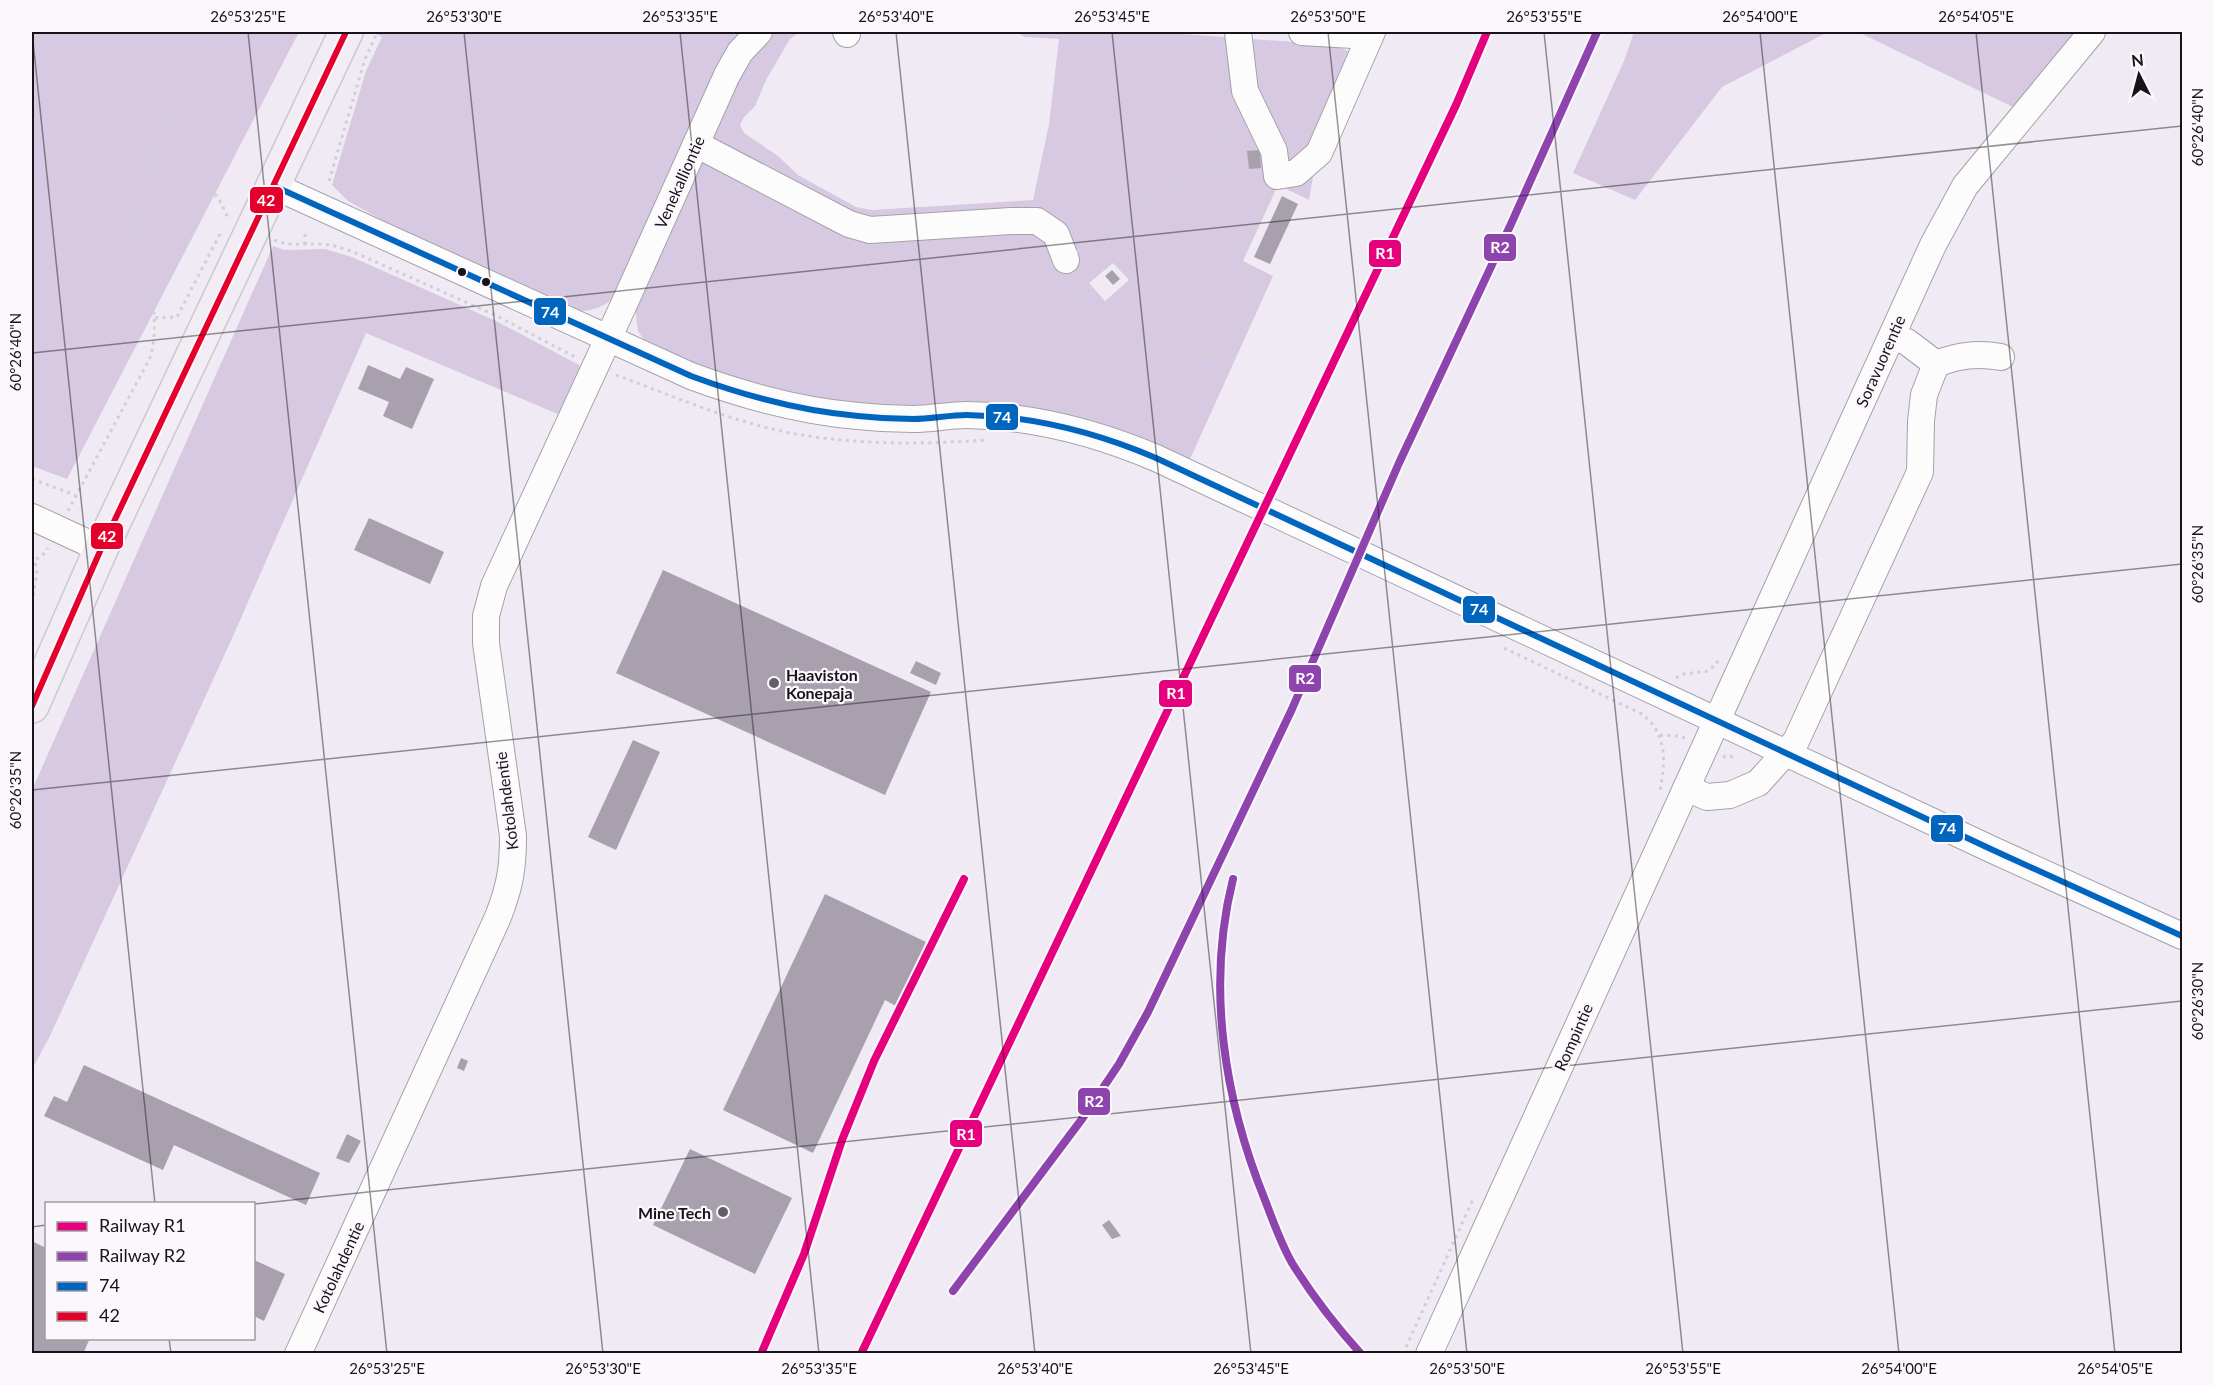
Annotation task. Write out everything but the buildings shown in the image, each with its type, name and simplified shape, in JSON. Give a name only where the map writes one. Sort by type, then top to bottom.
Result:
[{"type":"main road","points":[[32,706],[101,549],[274,186],[362,32]]},
{"type":"street","name":"Venekalliontie","points":[[608,338],[727,75],[740,52],[759,32]]},
{"type":"street","points":[[1238,32],[1245,91],[1275,151],[1277,176],[1296,173],[1319,153],[1372,34],[1302,32]]},
{"type":"street","name":"Soravuorentie","points":[[1716,721],[1933,245],[1965,186],[2092,32]]},
{"type":"street","points":[[696,144],[849,224],[870,230],[895,230],[1037,221],[1056,234],[1066,260]]},
{"type":"street","points":[[274,186],[691,376],[737,393],[811,411],[859,416],[912,419],[966,415],[1016,418],[1088,432],[1156,458],[1716,721],[2182,936]]},
{"type":"street","points":[[1892,336],[1907,342],[1936,364]]},
{"type":"street","name":"Kotolahdentie","points":[[298,1353],[493,928],[508,889],[513,867],[513,836],[486,643],[486,616],[494,586],[608,338]]},
{"type":"street","points":[[1686,788],[1707,797],[1730,795],[1758,783],[1796,741],[1920,472],[1924,395],[1936,364],[1958,356],[1981,354],[2001,357]]},
{"type":"street","points":[[32,517],[101,549]]},
{"type":"street","name":"Rompintie","points":[[1429,1353],[1716,721]]},
{"type":"path","points":[[71,503],[150,358],[155,341],[155,318],[136,214],[138,195],[158,147],[213,32]]},
{"type":"path","points":[[329,181],[365,59],[362,32]]},
{"type":"path","points":[[1245,91],[1232,128],[1215,163],[1178,179],[1066,260],[1085,310],[1100,327],[1118,339],[1150,348],[1204,355],[1231,351],[1264,281],[1238,264],[1277,176]]},
{"type":"path","points":[[158,147],[181,158],[219,200],[227,219]]},
{"type":"path","points":[[1215,163],[1245,177],[1277,176]]},
{"type":"path","points":[[155,318],[177,317],[222,229]]},
{"type":"path","points":[[305,234],[305,245]]},
{"type":"path","points":[[32,479],[75,495]]},
{"type":"path","points":[[35,560],[45,553]]},
{"type":"path","points":[[32,556],[38,573],[32,603]]},
{"type":"path","points":[[1496,644],[1640,713],[1652,721],[1660,735],[1664,771],[1656,800]]},
{"type":"path","points":[[1664,696],[1678,677],[1684,674],[1709,671],[1720,657]]},
{"type":"shaded area","points":[[32,32],[299,32],[67,479],[32,466]]},
{"type":"shaded area","points":[[372,32],[800,32],[790,39],[767,78],[755,106],[744,117],[740,125],[744,133],[778,156],[798,175],[856,207],[872,210],[1033,200],[1049,124],[1059,39],[1025,37],[1016,32],[1155,32],[1336,45],[1368,62],[1313,177],[1309,200],[1278,185],[1243,261],[1273,276],[1190,459],[1125,432],[1093,422],[915,407],[865,406],[766,390],[672,356],[644,340],[638,331],[635,307],[614,298],[596,309],[575,311],[431,247],[348,201],[332,185],[366,71],[382,37]],"holes":[[[1113,263],[1129,280],[1105,301],[1089,283]]]},
{"type":"shaded area","points":[[1634,32],[1828,32],[1722,87],[1635,200],[1573,173],[1624,61]]},
{"type":"shaded area","points":[[1858,32],[2077,32],[2015,108]]},
{"type":"shaded area","points":[[273,246],[284,250],[325,249],[352,257],[496,321],[579,365],[581,370],[560,415],[366,333],[234,634],[50,1036],[32,1069],[32,790]]},
{"type":"rail line","name":"R1","points":[[861,1354],[1456,105],[1487,32]]},
{"type":"rail line","name":"R2","points":[[953,1291],[1082,1119],[1119,1064],[1148,1012],[1292,709],[1399,463],[1511,224],[1597,32]]},
{"type":"rail line","name":"R1","points":[[761,1354],[804,1254],[842,1140],[874,1061],[964,879]]},
{"type":"rail line","name":"R2","points":[[1233,879],[1225,919],[1220,1001],[1230,1082],[1239,1122],[1251,1162],[1288,1256],[1316,1299],[1361,1354]]},
{"type":"transit line","name":"42","points":[[32,706],[101,549],[346,32]]},
{"type":"transit line","name":"74","points":[[274,186],[691,376],[732,390],[773,402],[865,417],[913,419],[967,415],[1016,418],[1087,433],[1156,458],[1995,851],[2182,936]]},
{"type":"place","name":"Haaviston Konepaja","points":[[774,683]]},
{"type":"place","name":"Mine Tech","points":[[723,1212]]}]
